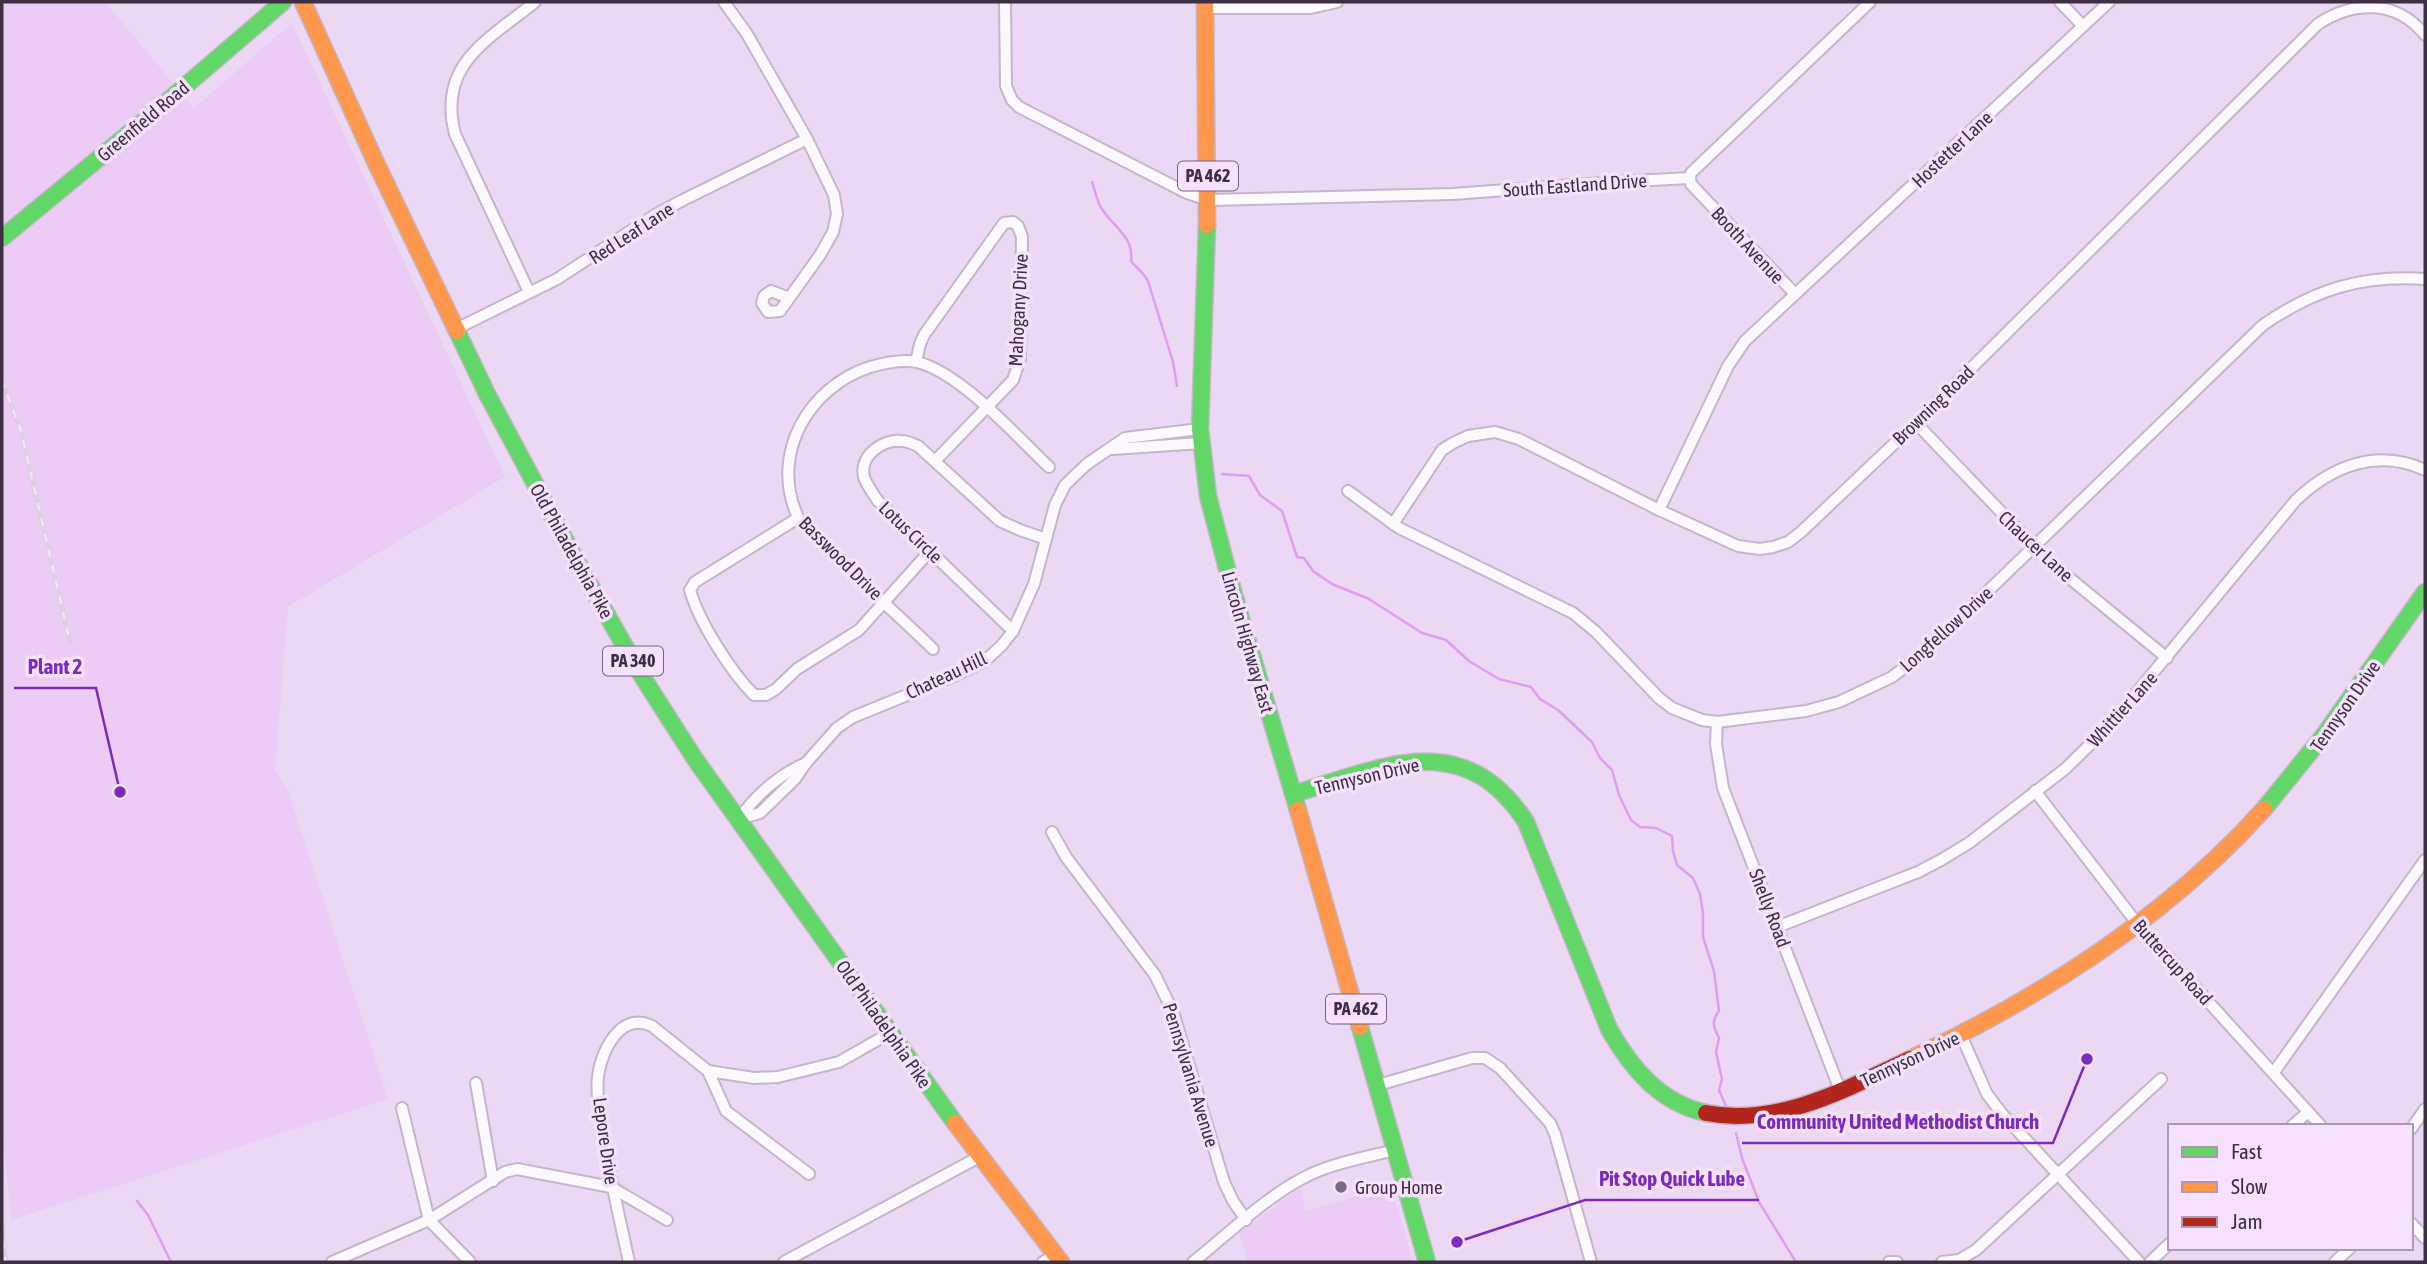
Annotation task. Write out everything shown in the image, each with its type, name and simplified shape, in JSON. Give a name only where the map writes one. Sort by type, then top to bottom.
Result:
[{"type":"main road","name":"Greenfield Road","points":[[2,238],[137,128],[283,2]]},
{"type":"main road","name":"Old Philadelphia Pike","points":[[303,2],[376,163],[507,434],[634,662],[695,759],[1053,1260]]},
{"type":"main road","name":"Lincoln Highway East","points":[[1205,5],[1208,200],[1200,436],[1208,496],[1427,1262]]},
{"type":"main road","name":"Tennyson Drive","points":[[1293,794],[1418,762],[1455,764],[1481,776],[1505,793],[1525,822],[1609,1029],[1626,1059],[1645,1082],[1688,1108],[1730,1117],[1766,1115],[1840,1090],[1961,1035],[2071,971],[2185,884],[2241,833],[2318,746],[2425,592]]},
{"type":"street","points":[[530,292],[455,134],[450,116],[455,81],[464,62],[535,2]]},
{"type":"street","points":[[724,2],[747,34],[807,139],[834,195],[836,214],[833,232],[789,298]]},
{"type":"street","points":[[1005,2],[1006,86],[1012,100],[1019,107],[1143,172],[1208,200]]},
{"type":"street","points":[[1205,5],[1310,8],[1337,2]]},
{"type":"street","points":[[1690,178],[1691,173],[1870,2]]},
{"type":"street","points":[[2060,2],[2083,26]]},
{"type":"street","name":"Hostetter Lane","points":[[1795,294],[2109,2]]},
{"type":"street","name":"Browning Road","points":[[1393,524],[1442,450],[1468,436],[1495,432],[1519,439],[1738,547],[1760,549],[1788,541],[1801,532],[1916,423],[2318,24],[2343,8],[2370,4],[2384,6],[2406,16],[2425,35]]},
{"type":"street","name":"Red Leaf Lane","points":[[456,329],[577,267],[655,215],[807,139]]},
{"type":"street","name":"South Eastland Drive","points":[[1208,200],[1453,194],[1690,178]]},
{"type":"street","name":"Booth Avenue","points":[[1659,510],[1727,366],[1759,326],[1795,294],[1691,184],[1690,178]]},
{"type":"street","name":"Mahogany Drive","points":[[916,362],[924,335],[1004,223],[1013,222],[1018,226],[1022,237],[1020,359],[1013,380],[936,461]]},
{"type":"street","name":"Longfellow Drive","points":[[1348,492],[1393,524],[1434,547],[1573,614],[1596,632],[1659,698],[1672,708],[1702,720],[1717,722],[1806,711],[1869,690],[1892,677],[1926,651],[2249,336],[2271,319],[2303,300],[2347,284],[2378,279],[2425,279]]},
{"type":"street","name":"Basswood Drive","points":[[933,649],[798,518],[789,483],[788,463],[802,418],[835,384],[854,372],[877,365],[916,362],[939,370],[968,391],[1049,467]]},
{"type":"street","name":"Chaucer Lane","points":[[1916,423],[2033,547],[2167,658]]},
{"type":"street","name":"Chateau Hill","points":[[739,818],[760,814],[795,779],[837,728],[853,717],[954,676],[985,660],[1013,631],[1034,584],[1055,505],[1065,485],[1087,464],[1110,449],[1200,436]]},
{"type":"street","name":"Lotus Circle","points":[[1013,631],[878,501],[864,475],[866,460],[874,449],[886,443],[904,440],[918,446],[1000,521],[1046,539]]},
{"type":"street","name":"Whittier Lane","points":[[1777,927],[1918,872],[1941,860],[1969,843],[2035,791],[2095,741],[2167,658],[2296,500],[2319,480],[2345,467],[2377,461],[2403,463],[2425,470]]},
{"type":"street","points":[[798,518],[695,582],[690,590],[714,640],[741,682],[754,695],[766,695],[776,690],[797,669],[859,630],[930,551]]},
{"type":"street","name":"Shelly Road","points":[[1717,722],[1716,744],[1723,788],[1840,1090]]},
{"type":"street","name":"Buttercup Road","points":[[2035,791],[2136,922],[2319,1124]]},
{"type":"street","name":"Pennsylvania Avenue","points":[[1052,832],[1066,857],[1155,975],[1165,993],[1224,1182],[1246,1220]]},
{"type":"street","points":[[2274,1072],[2425,859]]},
{"type":"street","name":"Lepore Drive","points":[[629,1262],[611,1188],[599,1107],[598,1078],[601,1061],[615,1035],[628,1024],[642,1021],[708,1071]]},
{"type":"street","points":[[708,1071],[766,1078],[820,1068],[860,1052],[890,1033]]},
{"type":"street","points":[[1961,1035],[1992,1101],[2139,1262]]},
{"type":"street","points":[[1378,1085],[1472,1058],[1485,1059],[1500,1068],[1550,1123],[1591,1262]]},
{"type":"street","points":[[708,1071],[726,1111],[809,1174]]},
{"type":"street","points":[[1942,1262],[1959,1260],[1976,1250],[2161,1079]]},
{"type":"street","points":[[476,1083],[493,1181]]},
{"type":"street","points":[[402,1108],[429,1220],[470,1262]]},
{"type":"street","points":[[2413,1126],[2425,1109]]},
{"type":"street","points":[[2294,1124],[2308,1112]]},
{"type":"street","points":[[1196,1261],[1273,1197],[1310,1175],[1350,1160],[1395,1150]]},
{"type":"street","points":[[784,1262],[979,1157]]},
{"type":"street","points":[[333,1262],[429,1220],[505,1171],[517,1169],[611,1188],[667,1220]]},
{"type":"street","points":[[2413,1225],[2425,1238]]},
{"type":"street","points":[[2150,1262],[2168,1245]]},
{"type":"street","points":[[2335,1262],[2348,1250]]},
{"type":"street","points":[[1889,1262],[1896,1262]]},
{"type":"shaded area","points":[[2,2],[105,2],[194,108],[292,23],[505,477],[288,607],[275,770],[288,790],[388,1099],[11,1220],[2,1121]]},
{"type":"shaded area","points":[[1391,1186],[1413,1262],[1248,1262],[1239,1234],[1300,1188],[1306,1211]]},
{"type":"waterway","points":[[1092,182],[1100,206],[1129,245],[1131,261],[1148,281],[1173,362],[1177,386]]},
{"type":"waterway","points":[[1222,474],[1249,476],[1260,495],[1282,511],[1297,557],[1304,558],[1313,571],[1332,584],[1369,599],[1422,633],[1446,640],[1469,661],[1499,679],[1531,687],[1540,699],[1558,710],[1592,742],[1600,758],[1612,770],[1619,795],[1631,820],[1640,827],[1656,828],[1672,836],[1677,865],[1693,878],[1700,894],[1703,937],[1714,971],[1719,1011],[1714,1024],[1719,1038],[1716,1052],[1722,1079],[1719,1090],[1726,1106]]},
{"type":"waterway","points":[[1736,1133],[1742,1158],[1759,1202],[1796,1262]]},
{"type":"waterway","points":[[137,1201],[148,1215],[171,1262]]},
{"type":"railway","points":[[2,380],[21,431],[70,642]]},
{"type":"railway","points":[[2,1225],[5,1262]]},
{"type":"traffic: fast","points":[[2,238],[283,2]]},
{"type":"traffic: fast","points":[[1207,225],[1200,429],[1208,496],[1234,595],[1298,810]]},
{"type":"traffic: fast","points":[[457,331],[487,394],[640,673],[695,759],[955,1123]]},
{"type":"traffic: fast","points":[[2264,809],[2324,735],[2425,592]]},
{"type":"traffic: fast","points":[[1293,794],[1389,766],[1419,762],[1448,764],[1476,773],[1502,792],[1526,822],[1609,1029],[1648,1082],[1675,1101],[1706,1113]]},
{"type":"traffic: fast","points":[[1360,1027],[1427,1262]]},
{"type":"traffic: slow","points":[[303,2],[376,163],[457,331]]},
{"type":"traffic: slow","points":[[1205,2],[1207,225]]},
{"type":"traffic: slow","points":[[1910,1059],[2007,1009],[2099,952],[2186,885],[2264,809]]},
{"type":"traffic: slow","points":[[1298,810],[1360,1027]]},
{"type":"traffic: slow","points":[[955,1123],[1061,1262]]},
{"type":"traffic: jam","points":[[1706,1113],[1733,1116],[1785,1110],[1836,1093],[1910,1059]]},
{"type":"place","name":"Plant 2","points":[[120,792]]},
{"type":"place","name":"Community United Methodist Church","points":[[2087,1059]]},
{"type":"place","name":"Group Home","points":[[1341,1187]]},
{"type":"place","name":"Pit Stop Quick Lube","points":[[1457,1242]]}]
